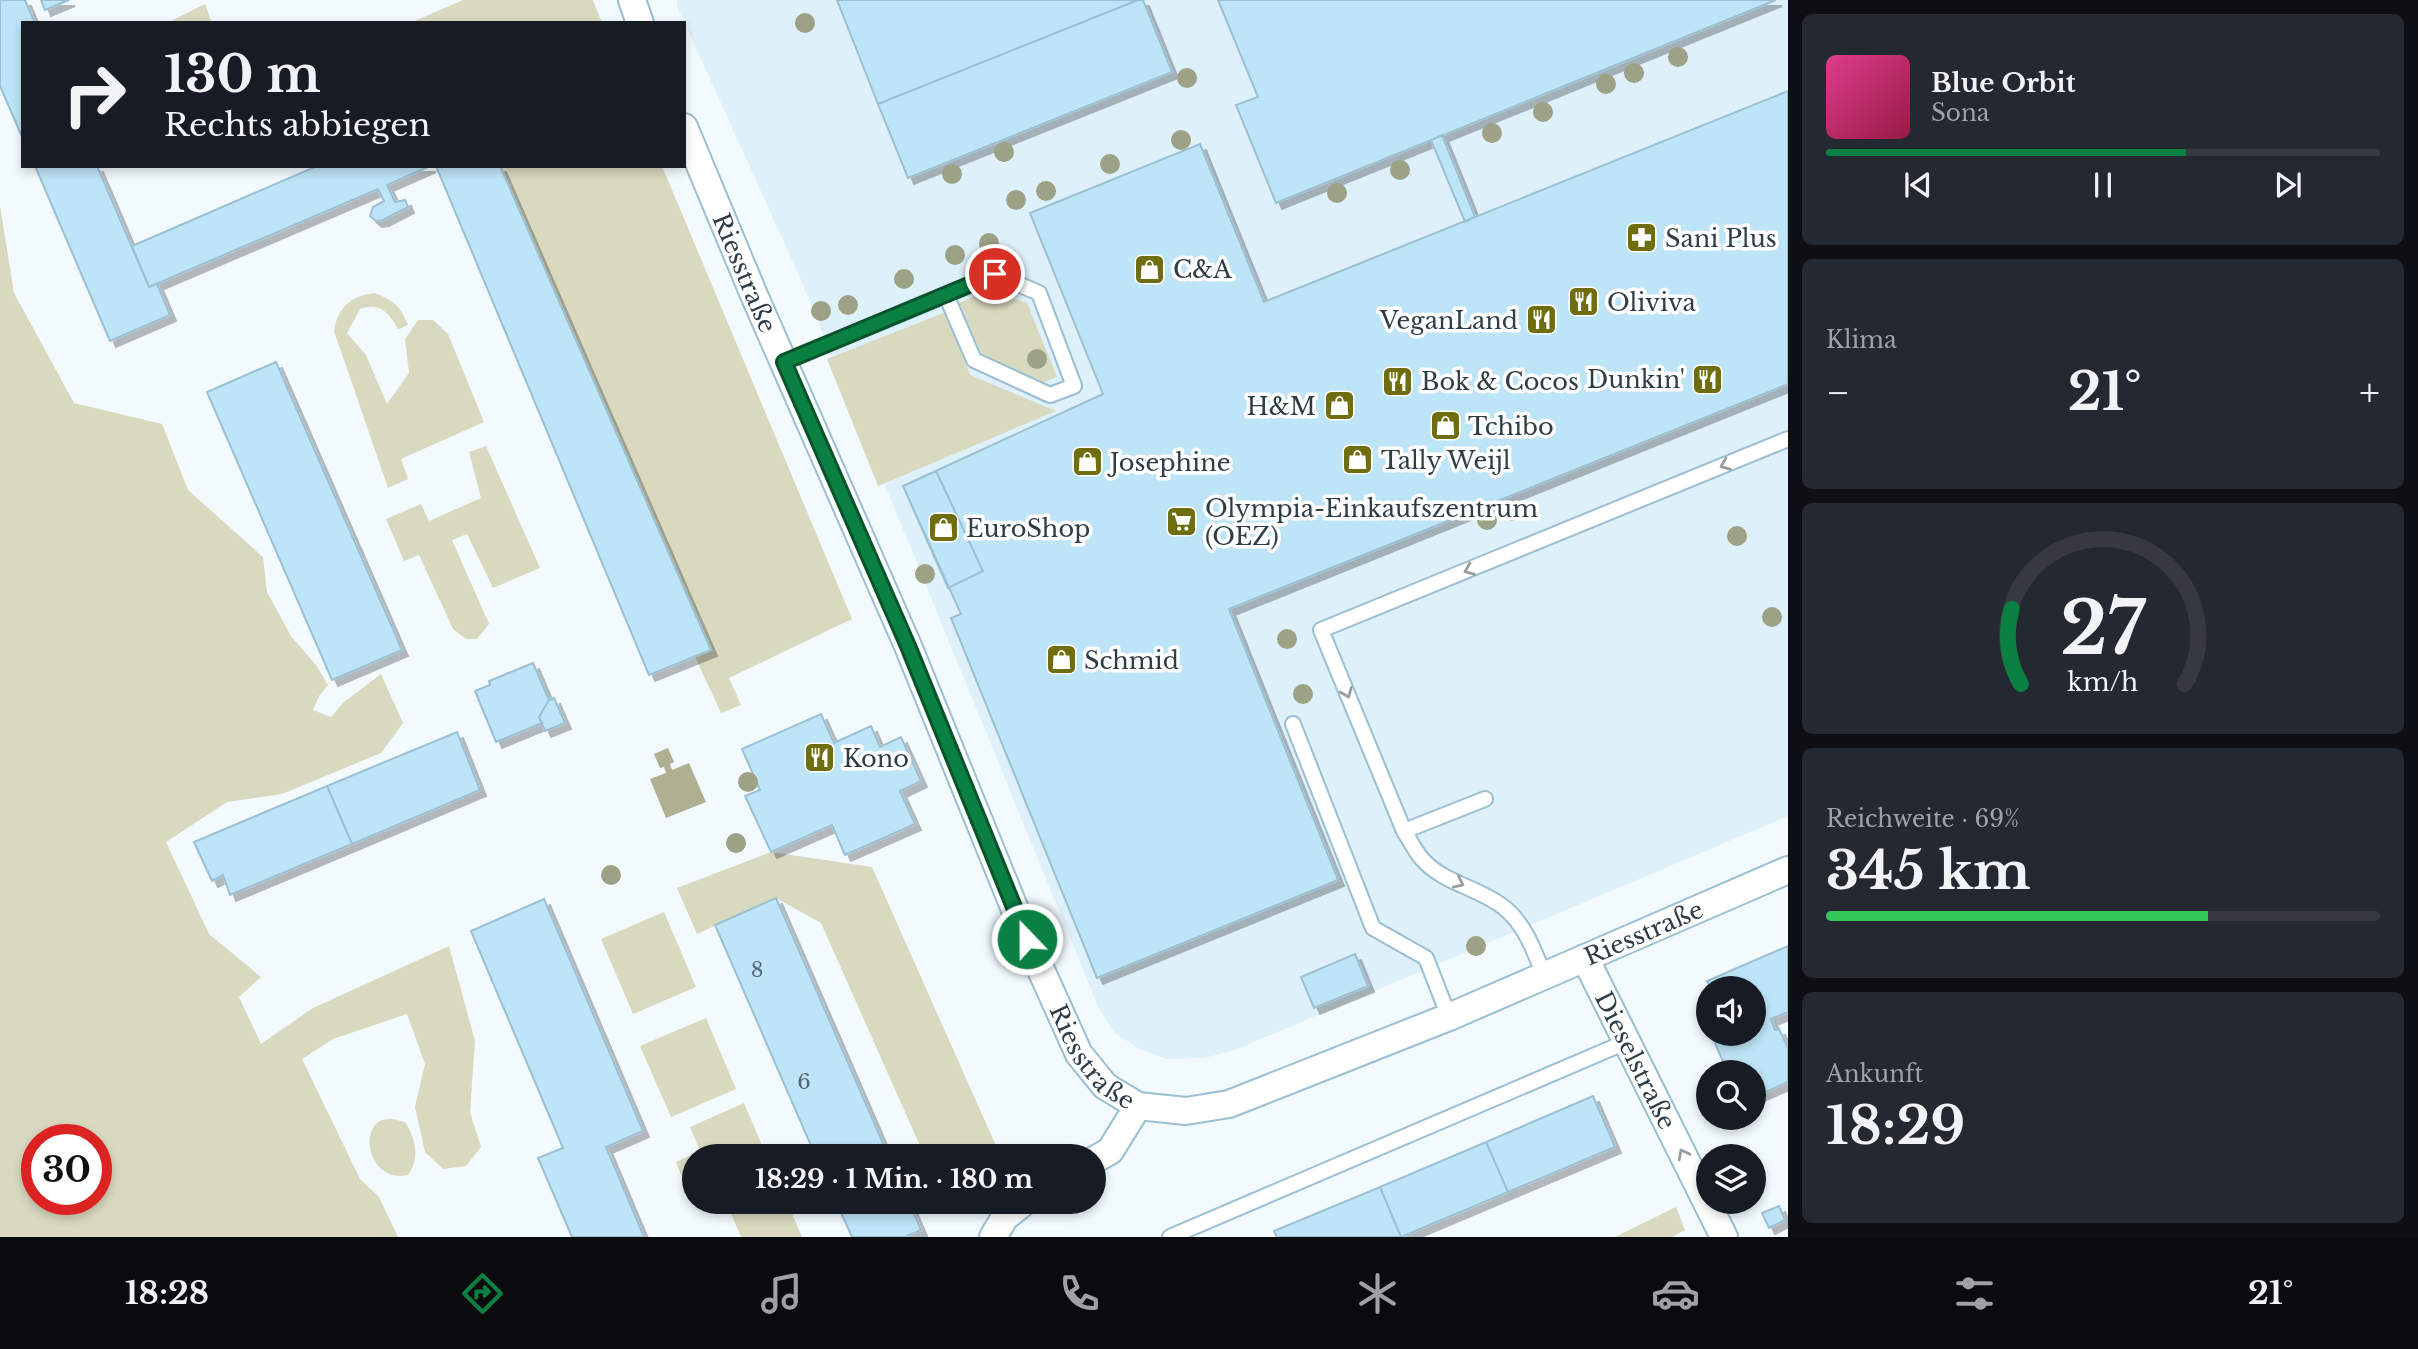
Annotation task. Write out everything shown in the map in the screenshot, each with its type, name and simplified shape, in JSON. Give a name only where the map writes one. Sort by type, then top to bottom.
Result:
[{"type":"street","points":[[632,0],[639,21]]},
{"type":"street","name":"Riesstraße","points":[[686,132],[908,646],[1027,939],[1079,1054],[1105,1086],[1138,1106],[1186,1111],[1229,1104],[1449,1017],[1788,870]]},
{"type":"street","name":"Dieselstraße","points":[[1586,958],[1724,1237]]},
{"type":"street","points":[[1106,1153],[1138,1106]]},
{"type":"street","points":[[993,1237],[1009,1214]]},
{"type":"lane","points":[[784,362],[995,274],[1039,293],[1074,386],[1050,395],[974,360],[946,295]]},
{"type":"lane","points":[[1544,975],[1528,937],[1502,905],[1436,873],[1420,858],[1404,831],[1321,630],[1788,439]]},
{"type":"lane","points":[[1293,724],[1373,928],[1426,958],[1449,1017]]},
{"type":"lane","points":[[1404,831],[1485,799]]},
{"type":"lane","points":[[1170,1237],[1626,1042]]},
{"type":"shaded area","points":[[463,0],[593,0],[601,21],[415,21]]},
{"type":"shaded area","points":[[677,0],[1788,0],[1788,816],[1235,1050],[1204,1058],[1167,1059],[1139,1049],[1114,1032],[1100,1011],[802,282],[677,6]]},
{"type":"shaded area","points":[[205,4],[211,21],[171,21]]},
{"type":"shaded area","points":[[501,168],[663,168],[852,619],[729,678],[741,705],[721,713],[695,657],[711,649]]},
{"type":"shaded area","points":[[0,206],[14,293],[74,403],[162,424],[188,490],[263,557],[267,592],[291,636],[316,665],[328,685],[313,710],[331,717],[343,703],[381,674],[403,723],[381,753],[282,794],[227,802],[166,842],[209,934],[261,977],[239,997],[261,1044],[313,1008],[449,946],[475,1041],[470,1112],[481,1147],[466,1166],[443,1169],[425,1152],[415,1107],[425,1064],[407,1014],[333,1039],[302,1059],[360,1179],[379,1197],[398,1237],[0,1237]]},
{"type":"shaded area","points":[[990,290],[1027,303],[1057,377],[1042,383],[981,353],[959,303]]},
{"type":"shaded area","points":[[374,293],[396,304],[408,325],[398,329],[383,310],[367,307],[360,309],[347,333],[366,355],[387,404],[409,373],[405,339],[418,320],[433,320],[448,334],[484,422],[401,459],[408,479],[388,488],[334,331],[339,315],[347,304]]},
{"type":"shaded area","points":[[946,312],[970,375],[1056,411],[878,486],[827,359]]},
{"type":"shaded area","points":[[486,446],[540,568],[493,588],[467,534],[452,540],[489,624],[477,639],[466,639],[453,629],[419,555],[404,561],[386,519],[421,504],[429,521],[481,498],[469,452]]},
{"type":"shaded area","points":[[668,748],[674,762],[670,764],[672,770],[689,763],[706,802],[666,818],[650,779],[666,773],[664,767],[660,768],[654,754]]},
{"type":"shaded area","points":[[771,852],[872,867],[995,1144],[919,1144],[821,923],[776,898],[697,934],[677,888]]},
{"type":"shaded area","points":[[664,912],[696,987],[633,1014],[601,939]]},
{"type":"shaded area","points":[[706,1018],[736,1089],[671,1117],[640,1046]]},
{"type":"shaded area","points":[[744,1103],[761,1144],[697,1144],[690,1127]]},
{"type":"shaded area","points":[[382,1120],[405,1122],[414,1142],[414,1162],[408,1175],[395,1175],[385,1171],[377,1164],[372,1154],[371,1134],[375,1126]]},
{"type":"shaded area","points":[[682,1159],[682,1177],[676,1162]]},
{"type":"shaded area","points":[[1676,1207],[1685,1230],[1672,1237],[1615,1237]]},
{"type":"shaded area","points":[[731,1214],[792,1214],[802,1237],[741,1237]]},
{"type":"building","points":[[0,0],[25,0],[34,21],[21,21],[21,134],[0,86]]},
{"type":"building","points":[[41,0],[69,0],[45,10]]},
{"type":"building","points":[[837,0],[1138,0],[878,104]]},
{"type":"building","points":[[1143,0],[1172,72],[908,178],[878,104]]},
{"type":"building","points":[[1218,0],[1776,0],[1276,203],[1236,105],[1258,97]]},
{"type":"building","name":"Olympia-Einkaufszentrum (OEZ)","points":[[1788,91],[1788,384],[1229,609],[1338,880],[1097,978],[951,618],[961,614],[903,486],[1103,394],[1030,213],[1200,144],[1264,302]]},
{"type":"building","points":[[1442,135],[1475,217],[1465,222],[1431,140]]},
{"type":"building","points":[[36,168],[98,168],[149,287],[157,284],[170,315],[110,341]]},
{"type":"building","points":[[312,168],[425,168],[387,185],[395,202],[405,200],[408,207],[383,220],[376,221],[370,216],[373,207],[384,201],[378,189],[149,287],[132,246]]},
{"type":"building","points":[[437,168],[501,168],[711,650],[649,675]]},
{"type":"building","points":[[276,362],[402,650],[332,680],[207,392]]},
{"type":"building","name":"EuroShop","points":[[936,471],[983,571],[948,588],[903,486]]},
{"type":"building","points":[[533,663],[549,700],[539,717],[542,723],[496,742],[475,691],[490,685],[489,681]]},
{"type":"building","points":[[554,698],[565,723],[545,731],[539,717],[549,700]]},
{"type":"building","points":[[821,714],[834,743],[871,726],[880,747],[901,737],[921,781],[900,791],[915,824],[845,855],[832,825],[771,852],[745,796],[760,790],[742,749]]},
{"type":"building","points":[[457,732],[480,790],[352,844],[327,786]]},
{"type":"building","points":[[327,786],[352,844],[230,895],[223,875],[212,881],[194,842]]},
{"type":"building","points":[[776,898],[883,1144],[810,1144],[715,925]]},
{"type":"building","points":[[544,899],[643,1131],[606,1147],[644,1237],[572,1237],[538,1158],[563,1148],[471,931]]},
{"type":"building","points":[[1788,946],[1788,1012],[1771,1019],[1775,1030],[1779,1029],[1788,1048],[1788,1082],[1766,1092],[1766,1060],[1722,1060],[1716,1046],[1766,1046],[1766,976],[1719,976]]},
{"type":"building","points":[[1355,954],[1368,986],[1314,1008],[1301,977]]},
{"type":"building","points":[[1593,1096],[1615,1147],[1508,1192],[1486,1142]]},
{"type":"building","points":[[1486,1142],[1508,1192],[1401,1237],[1380,1187]]},
{"type":"building","points":[[1380,1187],[1401,1237],[1277,1237],[1274,1231]]},
{"type":"building","points":[[1779,1206],[1785,1220],[1769,1228],[1762,1214],[1766,1214],[1766,1211]]},
{"type":"building","points":[[841,1214],[914,1214],[921,1230],[905,1237],[852,1237]]},
{"type":"place","name":"Sani Plus","points":[[1642,238]]},
{"type":"place","name":"C&A","points":[[1150,269]]},
{"type":"place","name":"Oliviva","points":[[1584,302]]},
{"type":"place","name":"VeganLand","points":[[1541,320]]},
{"type":"place","name":"Dunkin'","points":[[1708,379]]},
{"type":"place","name":"Bok & Cocos","points":[[1398,381]]},
{"type":"place","name":"H&M","points":[[1339,406]]},
{"type":"place","name":"Tchibo","points":[[1445,426]]},
{"type":"place","name":"Tally Weijl","points":[[1358,460]]},
{"type":"place","name":"Josephine","points":[[1087,462]]},
{"type":"place","name":"Olympia-Einkaufszentrum (OEZ)","points":[[1182,522]]},
{"type":"place","name":"EuroShop","points":[[943,528]]},
{"type":"place","name":"Schmid","points":[[1061,660]]},
{"type":"place","name":"Kono","points":[[820,758]]},
{"type":"route","points":[[995,274],[784,362],[908,646],[1027,939]]}]
